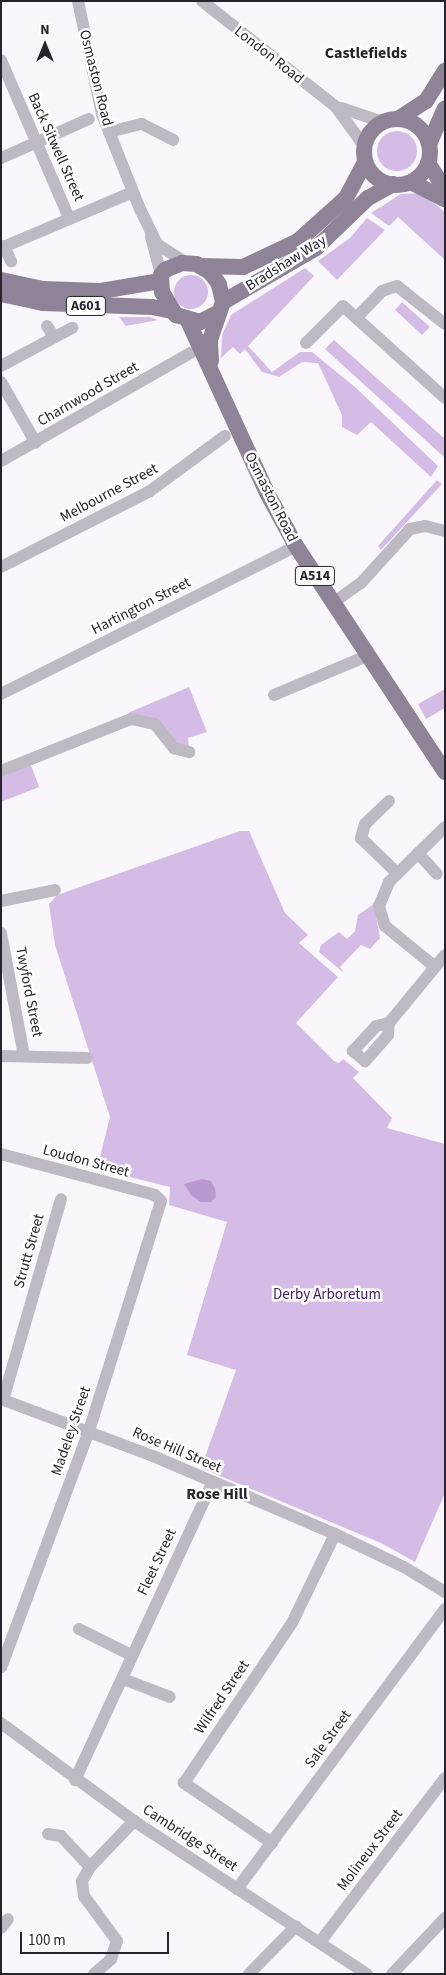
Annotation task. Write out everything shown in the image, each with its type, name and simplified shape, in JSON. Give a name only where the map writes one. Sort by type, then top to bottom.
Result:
[{"type":"main road","name":"A601","points":[[365,154],[371,133],[426,101],[445,70]]},
{"type":"main road","points":[[445,108],[429,144],[428,163],[445,190]]},
{"type":"main road","points":[[390,121],[418,126],[429,144]]},
{"type":"main road","points":[[365,154],[374,175],[393,184],[411,182],[445,199]]},
{"type":"main road","name":"Bradshaw Way","points":[[193,264],[243,267],[298,241],[346,198],[365,154]]},
{"type":"main road","points":[[411,182],[428,163]]},
{"type":"main road","name":"Bradshaw Way","points":[[220,308],[316,248],[368,198],[393,184]]},
{"type":"main road","name":"A601","points":[[1,280],[43,289],[101,291],[160,278],[169,267],[193,264]]},
{"type":"main road","points":[[188,321],[204,322],[220,308],[217,280],[193,264]]},
{"type":"main road","points":[[160,278],[172,312]]},
{"type":"main road","name":"A601","points":[[1,294],[43,303],[152,307],[172,312],[188,321]]},
{"type":"main road","name":"Osmaston Road","points":[[211,365],[210,340],[220,308]]},
{"type":"main road","name":"Osmaston Road","points":[[188,321],[211,365],[256,470],[296,546],[366,656],[445,772]]},
{"type":"street","name":"Osmaston Road","points":[[78,1],[98,102],[151,236],[160,278]]},
{"type":"street","name":"London Road","points":[[202,1],[336,107],[365,154]]},
{"type":"street","name":"Back Sitwell Street","points":[[1,60],[35,143],[69,218]]},
{"type":"street","name":"London Road","points":[[336,107],[390,121]]},
{"type":"street","points":[[1,158],[89,119]]},
{"type":"street","points":[[109,132],[142,124],[173,140]]},
{"type":"street","points":[[11,261],[2,247],[133,192]]},
{"type":"street","name":"Osmaston Road","points":[[151,236],[164,250],[193,264]]},
{"type":"street","points":[[357,317],[382,292],[397,286],[445,324]]},
{"type":"street","points":[[306,343],[342,306],[357,317],[445,398]]},
{"type":"street","points":[[1,366],[50,332],[72,328]]},
{"type":"street","name":"Charnwood Street","points":[[1,461],[190,353]]},
{"type":"street","points":[[1,382],[36,442]]},
{"type":"street","name":"Melbourne Street","points":[[1,567],[150,491],[225,436]]},
{"type":"street","points":[[333,603],[361,583],[410,529],[425,526],[445,531]]},
{"type":"street","name":"Hartington Street","points":[[1,694],[296,546]]},
{"type":"street","points":[[274,696],[366,656]]},
{"type":"street","points":[[1,770],[74,740],[138,719],[161,727],[177,750],[189,752]]},
{"type":"street","points":[[389,801],[365,824],[361,838],[397,873]]},
{"type":"street","points":[[434,966],[381,920],[381,894],[397,873],[445,827]]},
{"type":"street","points":[[418,853],[437,874]]},
{"type":"street","points":[[1,901],[55,890]]},
{"type":"street","name":"Twyford Street","points":[[1,933],[24,1056]]},
{"type":"street","points":[[389,1023],[445,955]]},
{"type":"street","points":[[1,1056],[87,1058]]},
{"type":"street","name":"Loudon Street","points":[[1,1154],[155,1195],[161,1201]]},
{"type":"street","name":"Strutt Street","points":[[2,1399],[61,1199]]},
{"type":"street","name":"Madeley Street","points":[[1,1667],[89,1431],[161,1201]]},
{"type":"street","name":"Rose Hill Street","points":[[2,1399],[89,1431],[335,1534],[404,1567],[445,1592]]},
{"type":"street","name":"Fleet Street","points":[[75,1780],[123,1679],[131,1655],[213,1482]]},
{"type":"street","name":"Wilfred Street","points":[[272,1843],[184,1783],[292,1622],[335,1534]]},
{"type":"street","name":"Sale Street","points":[[237,1888],[445,1609]]},
{"type":"street","points":[[79,1629],[131,1655]]},
{"type":"street","points":[[123,1679],[170,1697]]},
{"type":"street","name":"Cambridge Street","points":[[1,1723],[75,1780],[134,1821],[367,1974]]},
{"type":"street","name":"Molineux Street","points":[[320,1942],[445,1778]]},
{"type":"street","points":[[94,1974],[111,1959],[117,1942],[82,1892],[82,1881],[90,1867],[134,1821]]},
{"type":"street","points":[[48,1834],[61,1836],[90,1867]]},
{"type":"street","points":[[392,1974],[445,1918]]},
{"type":"street","points":[[249,1974],[296,1926]]},
{"type":"green space","points":[[401,131],[408,134],[414,140],[417,151],[416,159],[408,168],[401,171],[393,171],[386,168],[378,159],[377,147],[380,140],[389,132]]},
{"type":"green space","points":[[421,193],[445,212],[445,260],[398,217],[389,226],[371,213],[401,194]]},
{"type":"green space","points":[[367,218],[385,230],[337,280],[318,261],[350,238]]},
{"type":"green space","points":[[305,268],[314,276],[248,346],[272,372],[300,352],[312,352],[355,387],[438,466],[431,477],[371,422],[357,435],[342,427],[342,415],[318,363],[302,362],[279,377],[262,372],[245,349],[240,354],[233,347],[221,358],[222,335],[231,315]]},
{"type":"green space","points":[[191,275],[203,280],[208,292],[203,304],[191,309],[179,304],[174,292],[179,280]]},
{"type":"green space","points":[[402,302],[430,327],[422,335],[395,310]]},
{"type":"green space","points":[[119,317],[150,317],[158,320],[126,326]]},
{"type":"green space","points":[[334,340],[445,439],[444,457],[325,349]]},
{"type":"green space","points":[[437,480],[442,484],[381,550],[378,546]]},
{"type":"green space","points":[[189,687],[207,732],[188,738],[189,748],[178,746],[158,720],[128,713]]},
{"type":"green space","points":[[445,689],[445,708],[426,719],[418,704]]},
{"type":"green space","points":[[31,765],[39,787],[1,802],[1,777]]},
{"type":"green space","name":"Derby Arboretum","points":[[240,831],[249,831],[285,913],[308,935],[299,943],[338,977],[296,1023],[334,1061],[339,1063],[343,1059],[359,1072],[353,1078],[392,1118],[387,1128],[445,1144],[445,1493],[415,1562],[381,1543],[201,1468],[236,1370],[187,1355],[227,1222],[169,1205],[170,1187],[97,1169],[110,1117],[55,945],[49,904],[57,895]]},
{"type":"green space","points":[[374,904],[380,938],[370,949],[361,945],[340,967],[344,973],[319,952],[321,945],[339,932],[347,939],[355,931],[358,915]]},
{"type":"shaded area","points":[[202,1179],[211,1181],[215,1189],[216,1197],[211,1202],[201,1202],[191,1195],[184,1184]]},
{"type":"district","name":"Castlefields","points":[[366,53]]},
{"type":"district","name":"Rose Hill","points":[[217,1494]]}]
